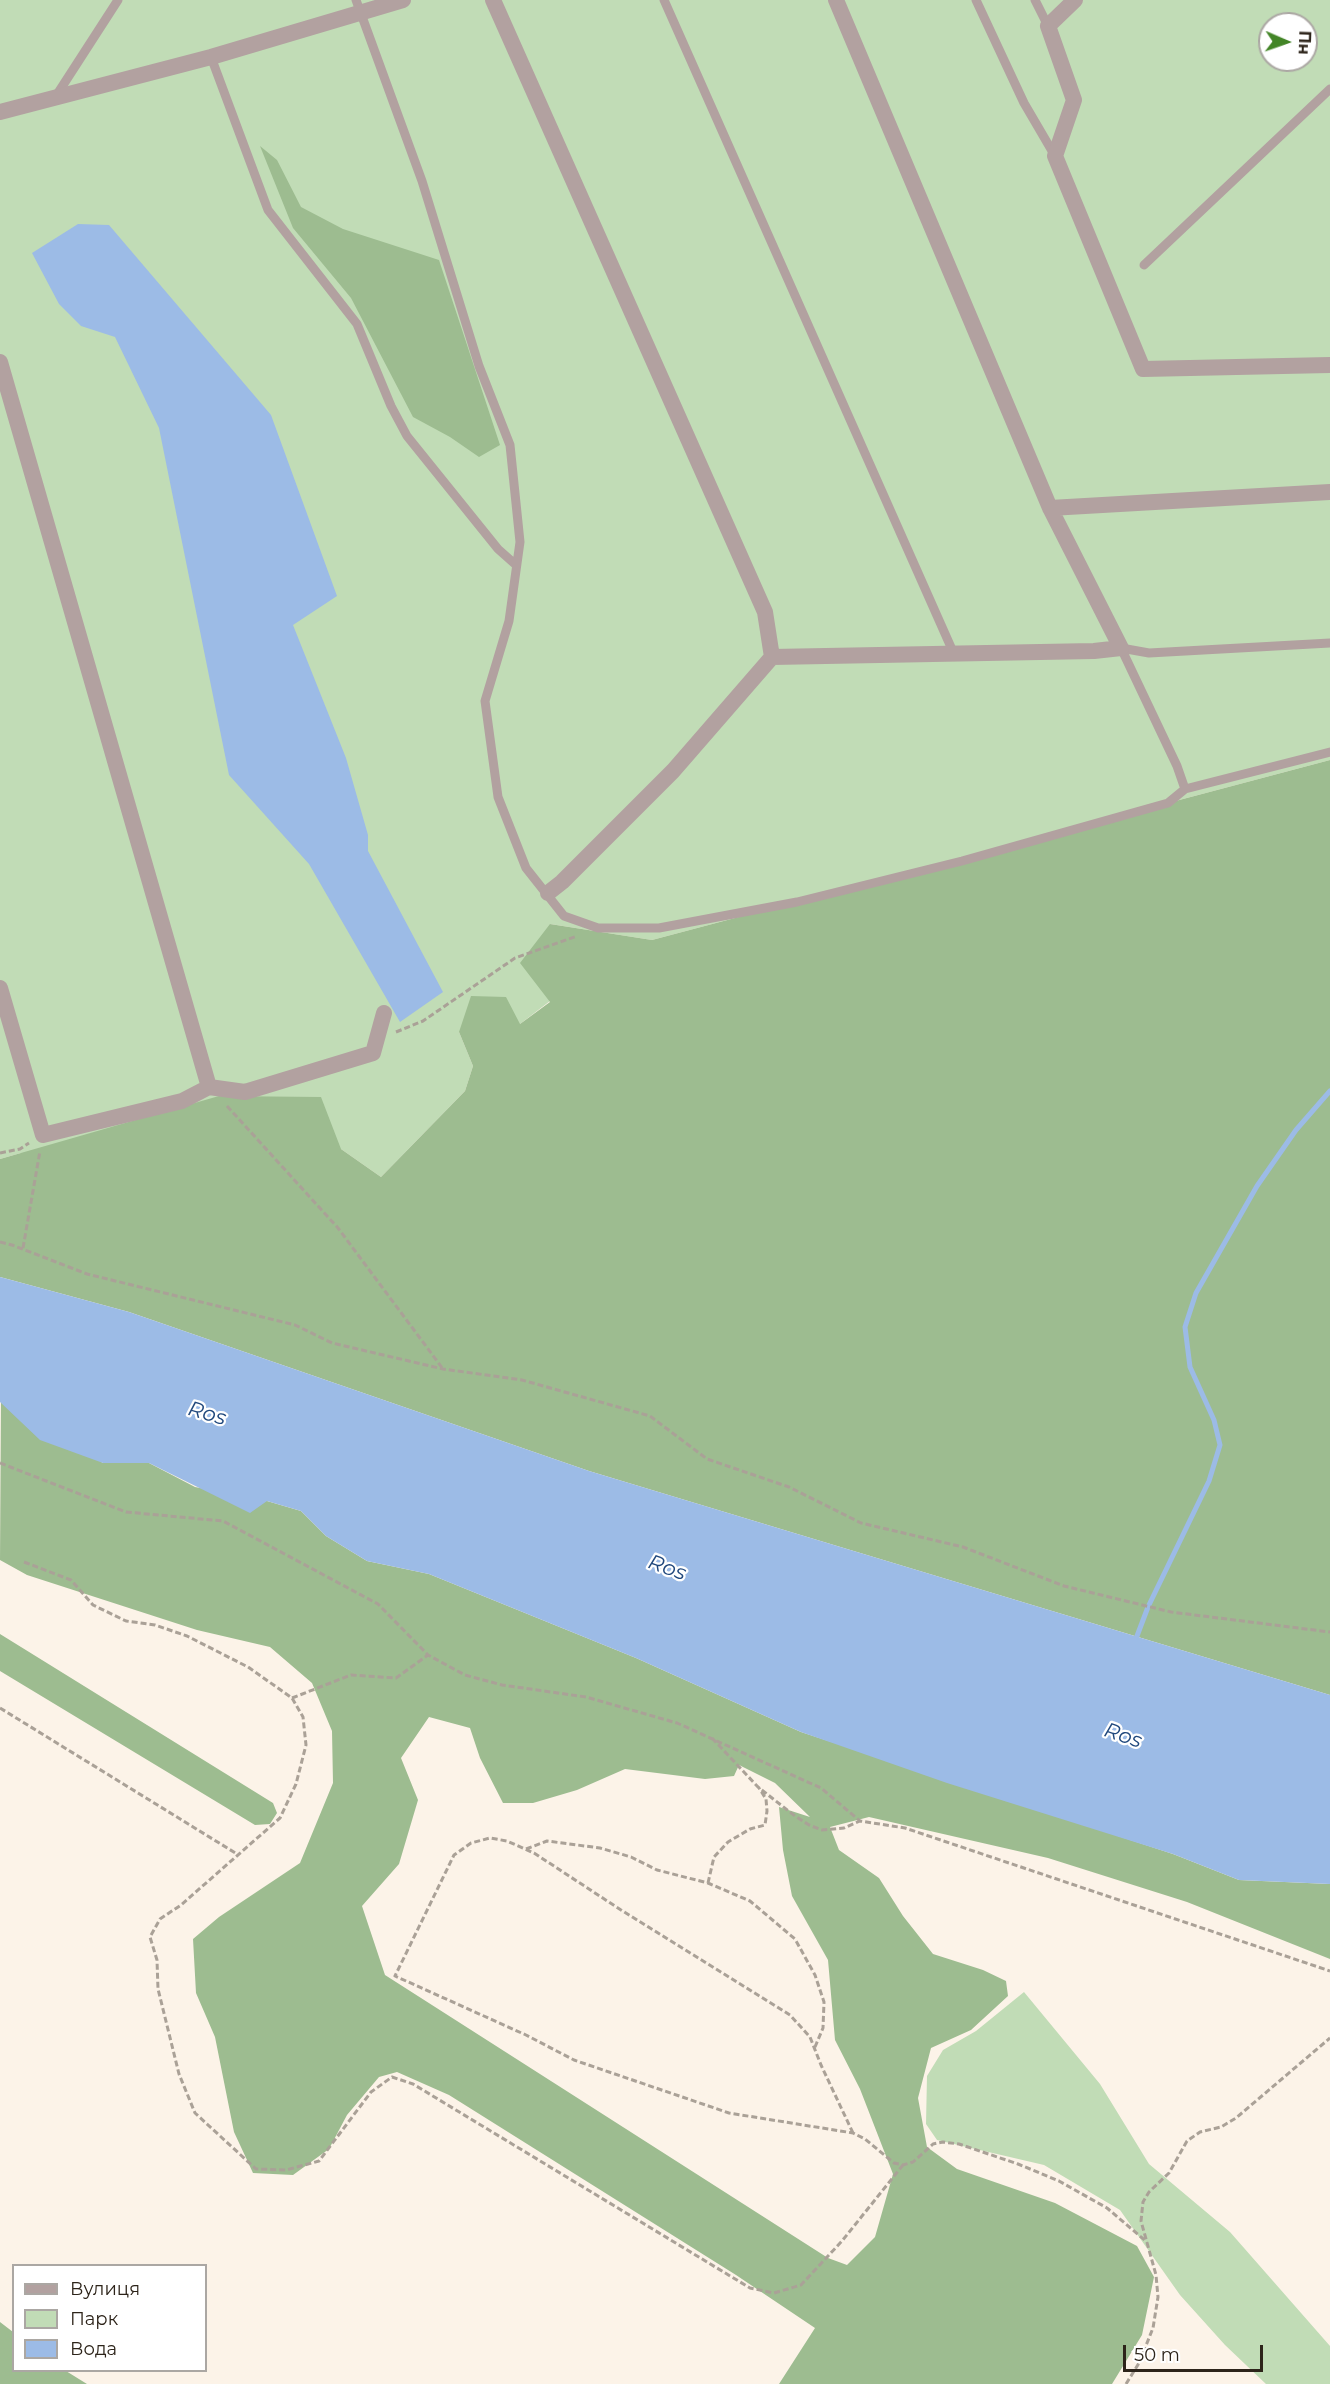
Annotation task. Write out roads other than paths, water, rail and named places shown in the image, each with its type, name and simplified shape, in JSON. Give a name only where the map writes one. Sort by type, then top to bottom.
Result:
[{"type":"street","points":[[0,112],[211,57],[358,7],[403,0]]},
{"type":"street","points":[[493,0],[765,612],[772,657]]},
{"type":"street","points":[[548,893],[562,882],[673,771],[772,657],[1094,651],[1121,648],[1050,508],[836,0]]},
{"type":"street","points":[[1075,0],[1048,26],[1074,100],[1055,156],[1143,369],[1330,365]]},
{"type":"street","points":[[0,362],[209,1087]]},
{"type":"street","points":[[1050,508],[1330,492]]},
{"type":"street","points":[[0,988],[43,1135],[182,1101],[209,1087],[245,1092],[373,1053],[384,1013]]},
{"type":"lane","points":[[56,96],[118,0]]},
{"type":"lane","points":[[664,0],[954,654]]},
{"type":"lane","points":[[976,0],[1024,104],[1055,156]]},
{"type":"lane","points":[[1035,0],[1048,26]]},
{"type":"lane","points":[[358,7],[422,181],[479,366],[510,445],[520,542],[508,621],[485,701],[498,797],[526,868],[564,916],[598,928],[659,928],[797,902],[962,861],[1168,803],[1185,789],[1330,752]]},
{"type":"lane","points":[[211,57],[268,210],[357,324],[391,406],[407,436],[498,549],[516,565]]},
{"type":"lane","points":[[1144,265],[1330,89]]},
{"type":"lane","points":[[1121,648],[1149,653],[1330,642]]},
{"type":"lane","points":[[1121,648],[1177,765],[1185,789]]},
{"type":"water","points":[[78,224],[109,225],[271,415],[337,596],[293,625],[346,758],[368,835],[368,851],[443,992],[400,1022],[309,864],[229,775],[159,428],[115,337],[81,326],[59,304],[32,253]]},
{"type":"water","name":"Ros","points":[[0,1277],[129,1312],[589,1471],[1330,1695],[1330,1884],[1239,1880],[1173,1854],[947,1783],[801,1732],[636,1658],[429,1574],[367,1561],[326,1536],[301,1511],[267,1501],[250,1513],[149,1463],[103,1463],[40,1440],[0,1402]]},
{"type":"waterway","points":[[1137,1636],[1148,1607],[1209,1481],[1220,1445],[1214,1420],[1190,1367],[1185,1327],[1196,1293],[1257,1186],[1296,1130],[1330,1091]]}]
